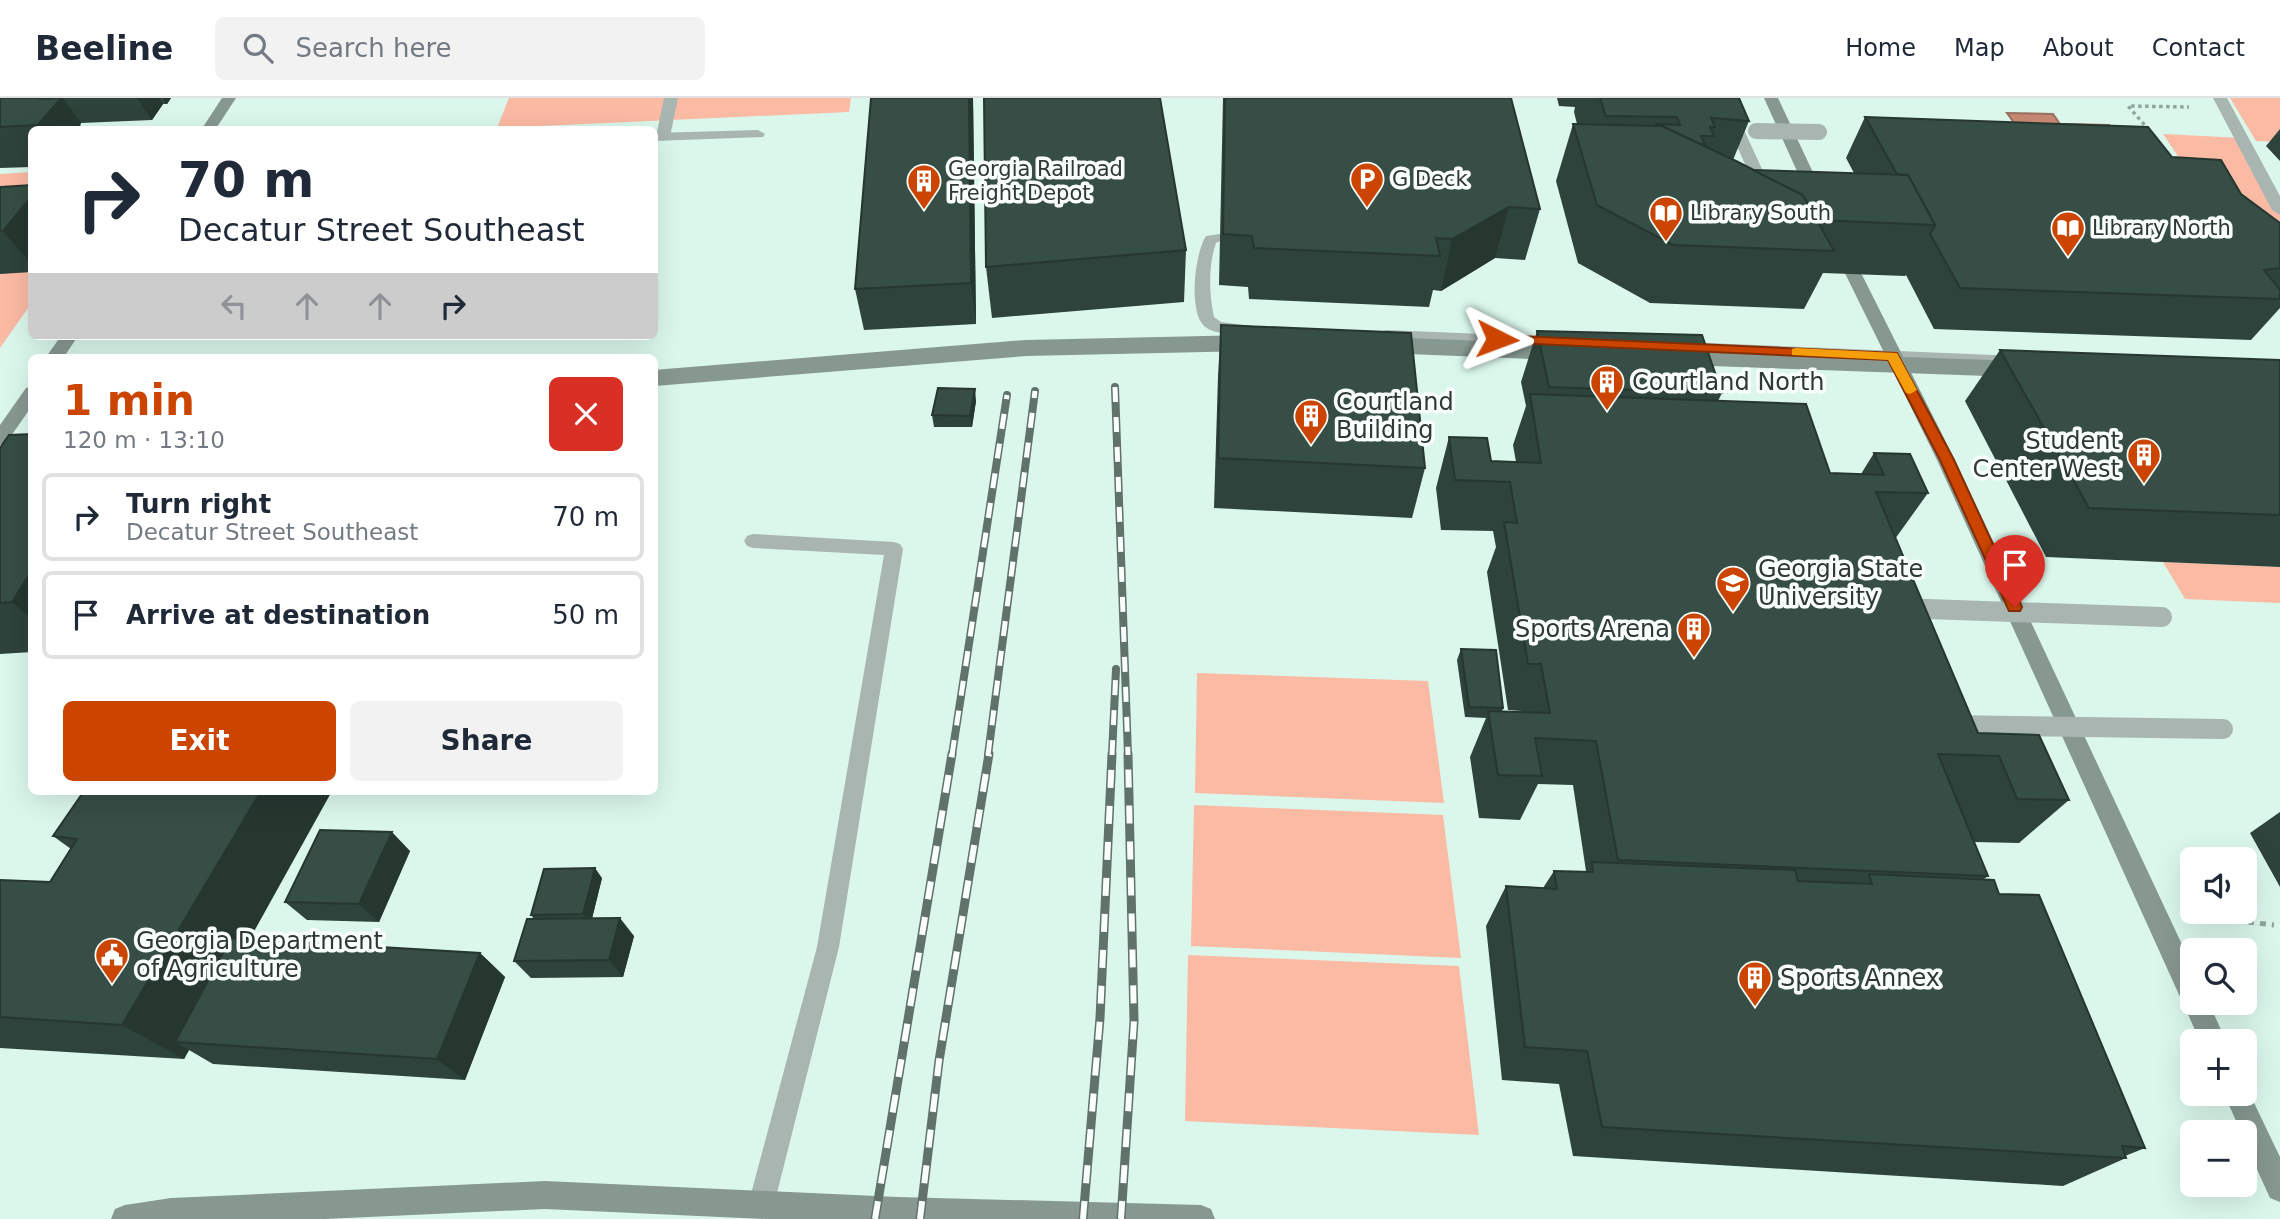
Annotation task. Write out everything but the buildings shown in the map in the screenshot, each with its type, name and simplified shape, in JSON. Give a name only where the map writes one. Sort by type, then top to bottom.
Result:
[{"type":"main road","points":[[211,126],[229,98]]},
{"type":"main road","points":[[1771,98],[1823,209]]},
{"type":"main road","points":[[1835,234],[1893,356],[1947,460],[2180,968]]},
{"type":"main road","points":[[658,378],[1046,347],[1268,337]]},
{"type":"main road","points":[[1370,340],[1576,348]]},
{"type":"main road","points":[[1666,351],[2033,366]]},
{"type":"main road","points":[[3,429],[28,397]]},
{"type":"main road","points":[[3,429],[28,423]]},
{"type":"main road","points":[[2242,1106],[2280,1188]]},
{"type":"main road","points":[[125,1219],[545,1195],[761,1205],[1202,1219]]},
{"type":"street","points":[[659,137],[671,98]]},
{"type":"street","points":[[2220,98],[2280,210]]},
{"type":"street","points":[[1733,181],[1761,182],[1741,131],[1819,132]]},
{"type":"street","points":[[1882,608],[2162,617]]},
{"type":"street","points":[[1927,724],[2223,729]]},
{"type":"lane","points":[[659,137],[758,134]]},
{"type":"lane","points":[[1220,238],[1211,239],[1205,250],[1202,298],[1204,316],[1212,325],[1268,337]]},
{"type":"lane","points":[[1666,351],[1893,356],[2033,366]]},
{"type":"lane","points":[[752,541],[894,549],[828,947],[761,1205]]},
{"type":"path","points":[[2155,138],[2128,106],[2156,107]]},
{"type":"path","points":[[2257,923],[2274,925]]},
{"type":"shaded area","points":[[509,98],[851,98],[849,112],[498,126]]},
{"type":"shaded area","points":[[2230,98],[2280,98],[2280,142],[2256,141]]},
{"type":"shaded area","points":[[2007,113],[2053,114],[2060,124],[2109,125],[2124,145],[2023,135]]},
{"type":"shaded area","points":[[2163,134],[2242,138],[2280,210],[2280,266],[2186,168]]},
{"type":"shaded area","points":[[28,172],[28,308],[0,348],[0,174]]},
{"type":"shaded area","points":[[2163,562],[2280,567],[2280,603],[2185,599]]},
{"type":"shaded area","points":[[1197,673],[1428,681],[1444,803],[1195,793]]},
{"type":"shaded area","points":[[1194,805],[1443,815],[1461,958],[1191,946]]},
{"type":"shaded area","points":[[1188,955],[1459,966],[1479,1135],[1185,1121]]},
{"type":"railway","points":[[1115,387],[1128,755]]},
{"type":"railway","points":[[988,755],[1035,391]]},
{"type":"railway","points":[[952,755],[1007,395]]},
{"type":"railway","points":[[1112,755],[1116,669]]},
{"type":"railway","points":[[875,1219],[952,754]]},
{"type":"railway","points":[[920,1219],[939,1061],[989,754]]},
{"type":"railway","points":[[1083,1219],[1100,1018],[1112,754]]},
{"type":"railway","points":[[1121,1219],[1134,1021],[1128,754]]},
{"type":"slow traffic","points":[[1796,352],[1893,356],[1910,390]]},
{"type":"place","name":"G Deck","points":[[1367,209]]},
{"type":"place","name":"Georgia Railroad Freight Depot","points":[[924,211]]},
{"type":"place","name":"Library South","points":[[1666,243]]},
{"type":"place","name":"Library North","points":[[2068,258]]},
{"type":"place","name":"Courtland North","points":[[1607,412]]},
{"type":"place","name":"Courtland Building","points":[[1311,446]]},
{"type":"place","name":"Student Center West","points":[[2144,485]]},
{"type":"place","name":"Georgia State University","points":[[1733,613]]},
{"type":"place","name":"Sports Arena","points":[[1694,659]]},
{"type":"place","name":"Georgia Department of Agriculture","points":[[112,985]]},
{"type":"place","name":"Sports Annex","points":[[1755,1008]]},
{"type":"route","points":[[1497,339],[1893,356],[1947,460],[2015,607]]}]
